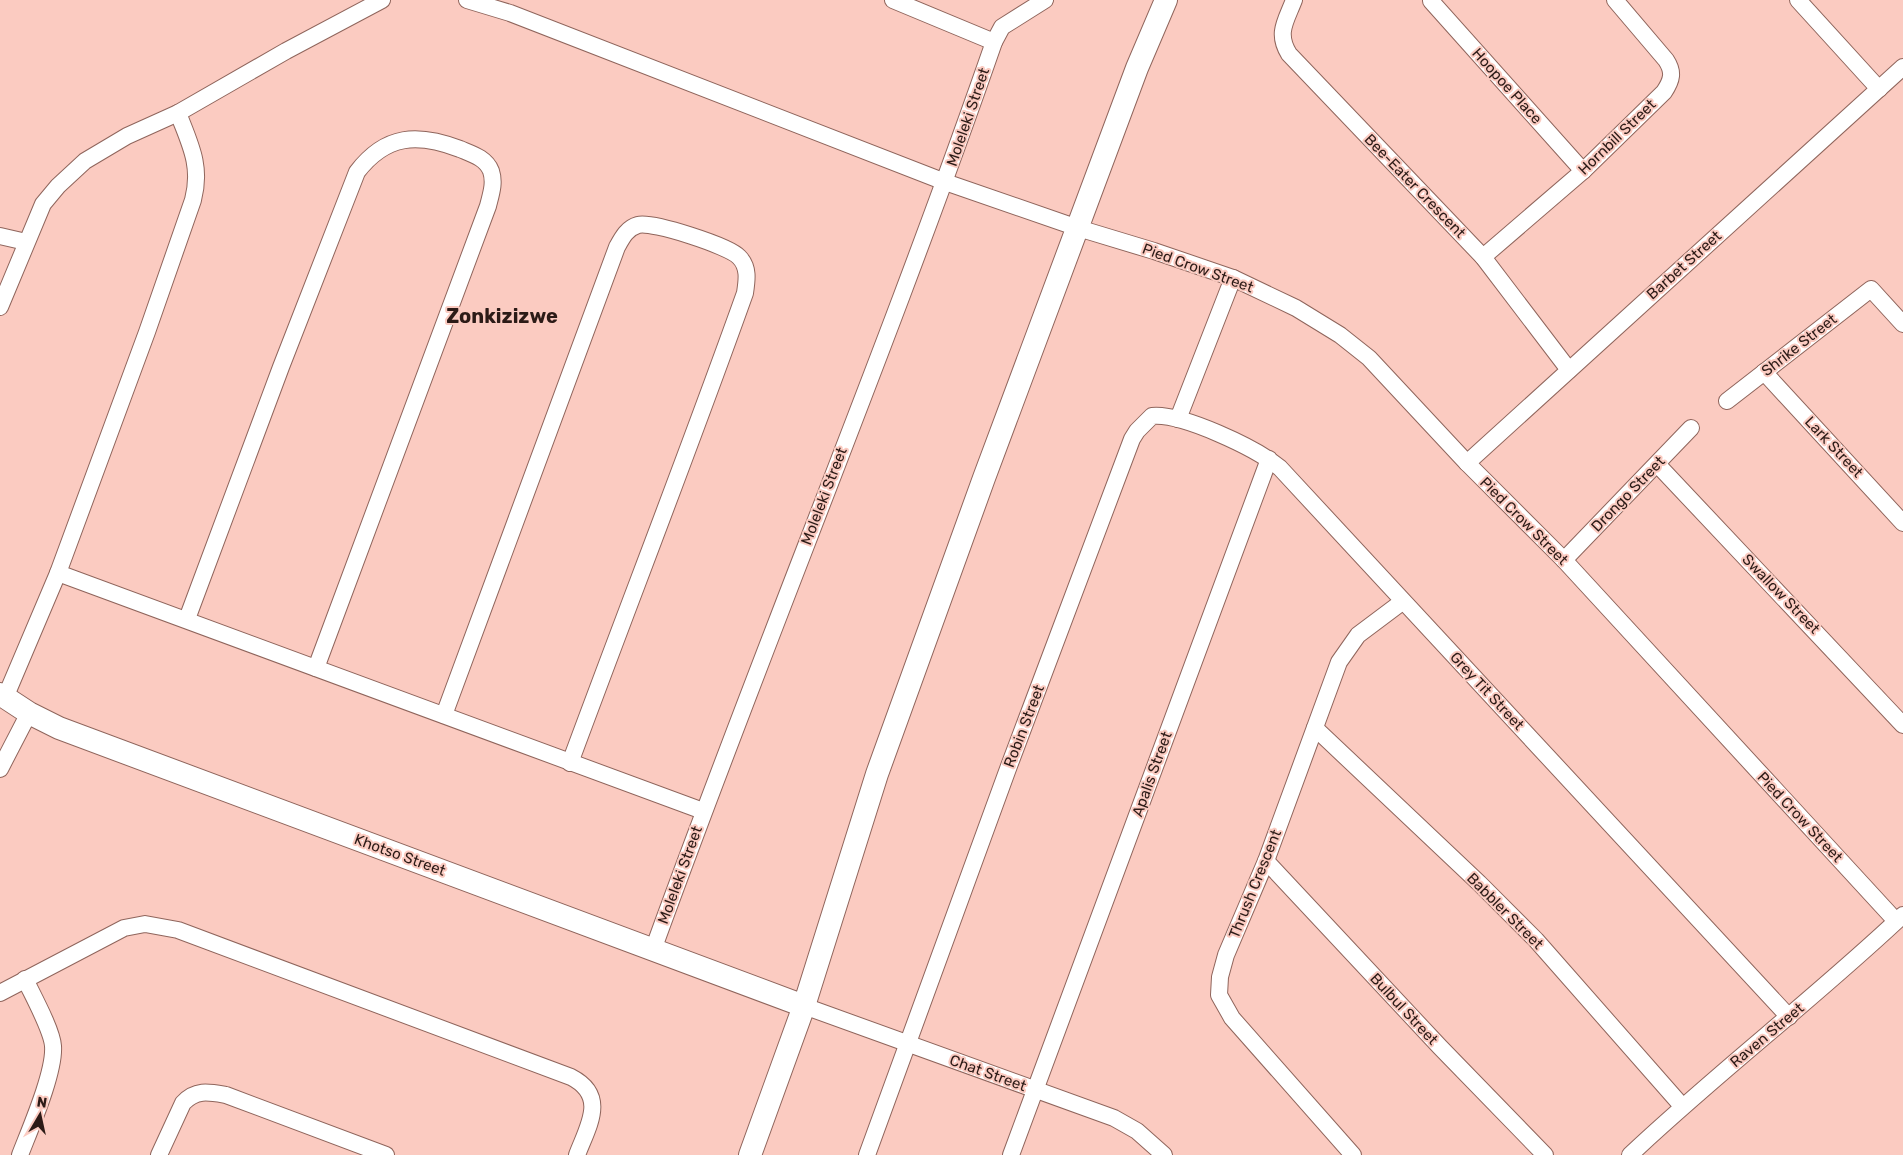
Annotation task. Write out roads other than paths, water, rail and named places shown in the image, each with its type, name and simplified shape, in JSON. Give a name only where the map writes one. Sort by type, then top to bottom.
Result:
[{"type":"street","points":[[0,307],[43,204],[58,186],[85,161],[128,136],[178,113],[286,51],[382,0]]},
{"type":"street","name":"Pied Crow Street","points":[[467,0],[512,6],[945,182],[1078,228],[1233,278],[1296,308],[1355,346],[1467,464],[1564,560],[1900,918]]},
{"type":"street","points":[[893,0],[918,4],[994,42]]},
{"type":"street","name":"Moleleki Street","points":[[653,950],[703,811],[945,182],[994,42],[1002,27],[1045,0]]},
{"type":"street","points":[[750,1155],[804,1006],[878,774],[984,478],[1137,68],[1166,0]]},
{"type":"street","name":"Bee-Eater Crescent","points":[[1294,0],[1282,36],[1282,42],[1289,54],[1483,256],[1569,370]]},
{"type":"street","name":"Hornbill Street","points":[[1483,256],[1583,171],[1664,92],[1671,80],[1672,71],[1666,60],[1615,0]]},
{"type":"street","points":[[1798,0],[1879,89]]},
{"type":"street","name":"Hoopoe Place","points":[[1431,1],[1583,171]]},
{"type":"street","name":"Barbet Street","points":[[1467,464],[1903,67]]},
{"type":"street","points":[[2,696],[58,573],[147,332],[193,200],[196,189],[197,167],[178,113]]},
{"type":"street","points":[[187,619],[281,367],[357,172],[367,158],[390,143],[415,138],[442,142],[476,156],[484,162],[491,173],[493,189],[482,224],[316,668]]},
{"type":"street","points":[[444,715],[617,247],[624,235],[638,225],[645,224],[672,230],[717,245],[733,252],[745,266],[747,276],[745,293],[692,442],[629,603],[570,763]]},
{"type":"street","points":[[0,236],[26,242]]},
{"type":"street","points":[[1178,420],[1233,278]]},
{"type":"street","name":"Shrike Street","points":[[1727,401],[1871,289],[1903,324]]},
{"type":"street","name":"Lark Street","points":[[1764,372],[1903,523]]},
{"type":"street","name":"Grey Tit Street","points":[[1152,416],[1167,416],[1236,441],[1269,459],[1290,478],[1367,560],[1402,602],[1575,785],[1789,1017]]},
{"type":"street","name":"Robin Street","points":[[866,1155],[1132,439],[1152,416]]},
{"type":"street","name":"Drongo Street","points":[[1564,560],[1691,428]]},
{"type":"street","name":"Apalis Street","points":[[1011,1155],[1269,459]]},
{"type":"street","name":"Swallow Street","points":[[1657,464],[1903,725]]},
{"type":"street","points":[[58,573],[187,619],[703,811]]},
{"type":"street","name":"Thrush Crescent","points":[[1353,1155],[1232,1018],[1220,995],[1220,977],[1226,955],[1266,861],[1332,677],[1348,648],[1367,627],[1402,602]]},
{"type":"street","name":"Khotso Street","points":[[2,696],[29,713],[59,728],[804,1006]]},
{"type":"street","points":[[0,769],[29,713]]},
{"type":"street","name":"Babbler Street","points":[[1315,728],[1472,876],[1536,940],[1682,1106]]},
{"type":"street","name":"Bulbul Street","points":[[1266,861],[1440,1047],[1545,1155]]},
{"type":"street","name":"Raven Street","points":[[1630,1155],[1682,1106],[1789,1017],[1900,918]]},
{"type":"street","points":[[0,993],[124,928],[144,924],[178,930],[583,1083],[592,1098],[592,1112],[577,1155]]},
{"type":"street","points":[[20,1155],[40,1101],[53,1052],[50,1034],[25,979]]},
{"type":"street","name":"Chat Street","points":[[804,1006],[1114,1118],[1137,1131],[1164,1155]]},
{"type":"street","points":[[159,1155],[182,1103],[188,1096],[198,1092],[226,1094],[386,1155]]},
{"type":"district","name":"Zonkizizwe","points":[[502,316]]}]
